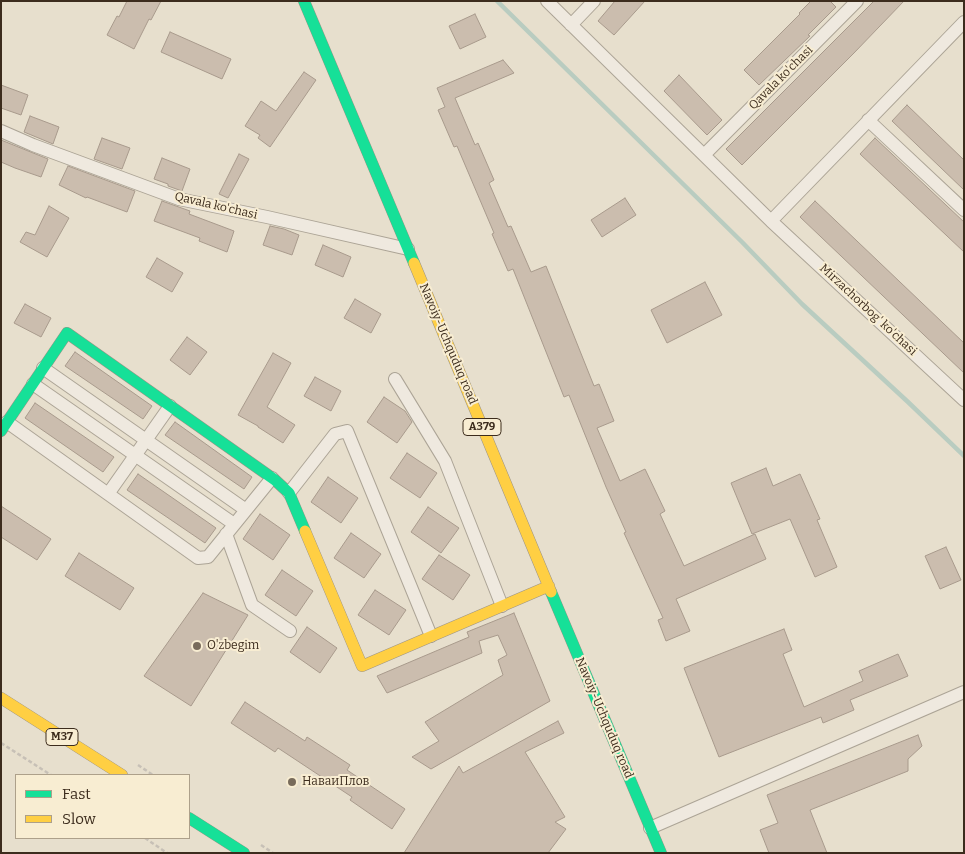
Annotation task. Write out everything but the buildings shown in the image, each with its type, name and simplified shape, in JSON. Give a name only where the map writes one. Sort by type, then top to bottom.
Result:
[{"type":"main road","name":"Navoiy-Uchquduq road","points":[[304,1],[660,853]]},
{"type":"main road","points":[[4,426],[66,333],[272,478],[289,493],[362,666],[549,586]]},
{"type":"main road","name":"M37","points":[[1,698],[120,774]]},
{"type":"main road","points":[[190,819],[244,853]]},
{"type":"street","name":"Mirzachorbog' ko'chasi","points":[[547,1],[771,221],[964,400]]},
{"type":"street","points":[[571,25],[594,1]]},
{"type":"street","name":"Qavala ko'chasi","points":[[704,154],[857,1]]},
{"type":"street","points":[[771,221],[964,22]]},
{"type":"street","points":[[868,120],[964,210]]},
{"type":"street","name":"Qavala ko'chasi","points":[[1,131],[33,145],[179,199],[408,249]]},
{"type":"street","points":[[43,368],[246,510]]},
{"type":"street","points":[[395,379],[445,461],[502,606]]},
{"type":"street","points":[[32,384],[135,455],[230,529],[252,605],[290,631]]},
{"type":"street","points":[[108,494],[170,406]]},
{"type":"street","points":[[4,426],[108,494],[198,558],[208,557],[272,478]]},
{"type":"street","points":[[289,493],[335,434],[347,431],[431,636]]},
{"type":"street","points":[[650,828],[964,692]]},
{"type":"path","points":[[1,743],[49,774]]},
{"type":"path","points":[[147,839],[168,853]]},
{"type":"waterway","points":[[497,1],[742,242],[802,304],[964,456]]},
{"type":"traffic: fast","points":[[304,1],[414,263]]},
{"type":"traffic: fast","points":[[1,431],[67,333],[275,480],[289,493],[305,531]]},
{"type":"traffic: fast","points":[[551,592],[661,853]]},
{"type":"traffic: fast","points":[[190,819],[244,853]]},
{"type":"traffic: slow","points":[[414,263],[551,592]]},
{"type":"traffic: slow","points":[[305,531],[362,666],[549,586]]},
{"type":"traffic: slow","points":[[1,698],[120,774]]},
{"type":"place","name":"O'zbegim","points":[[197,646]]},
{"type":"place","name":"НаваиПлов","points":[[292,782]]}]
